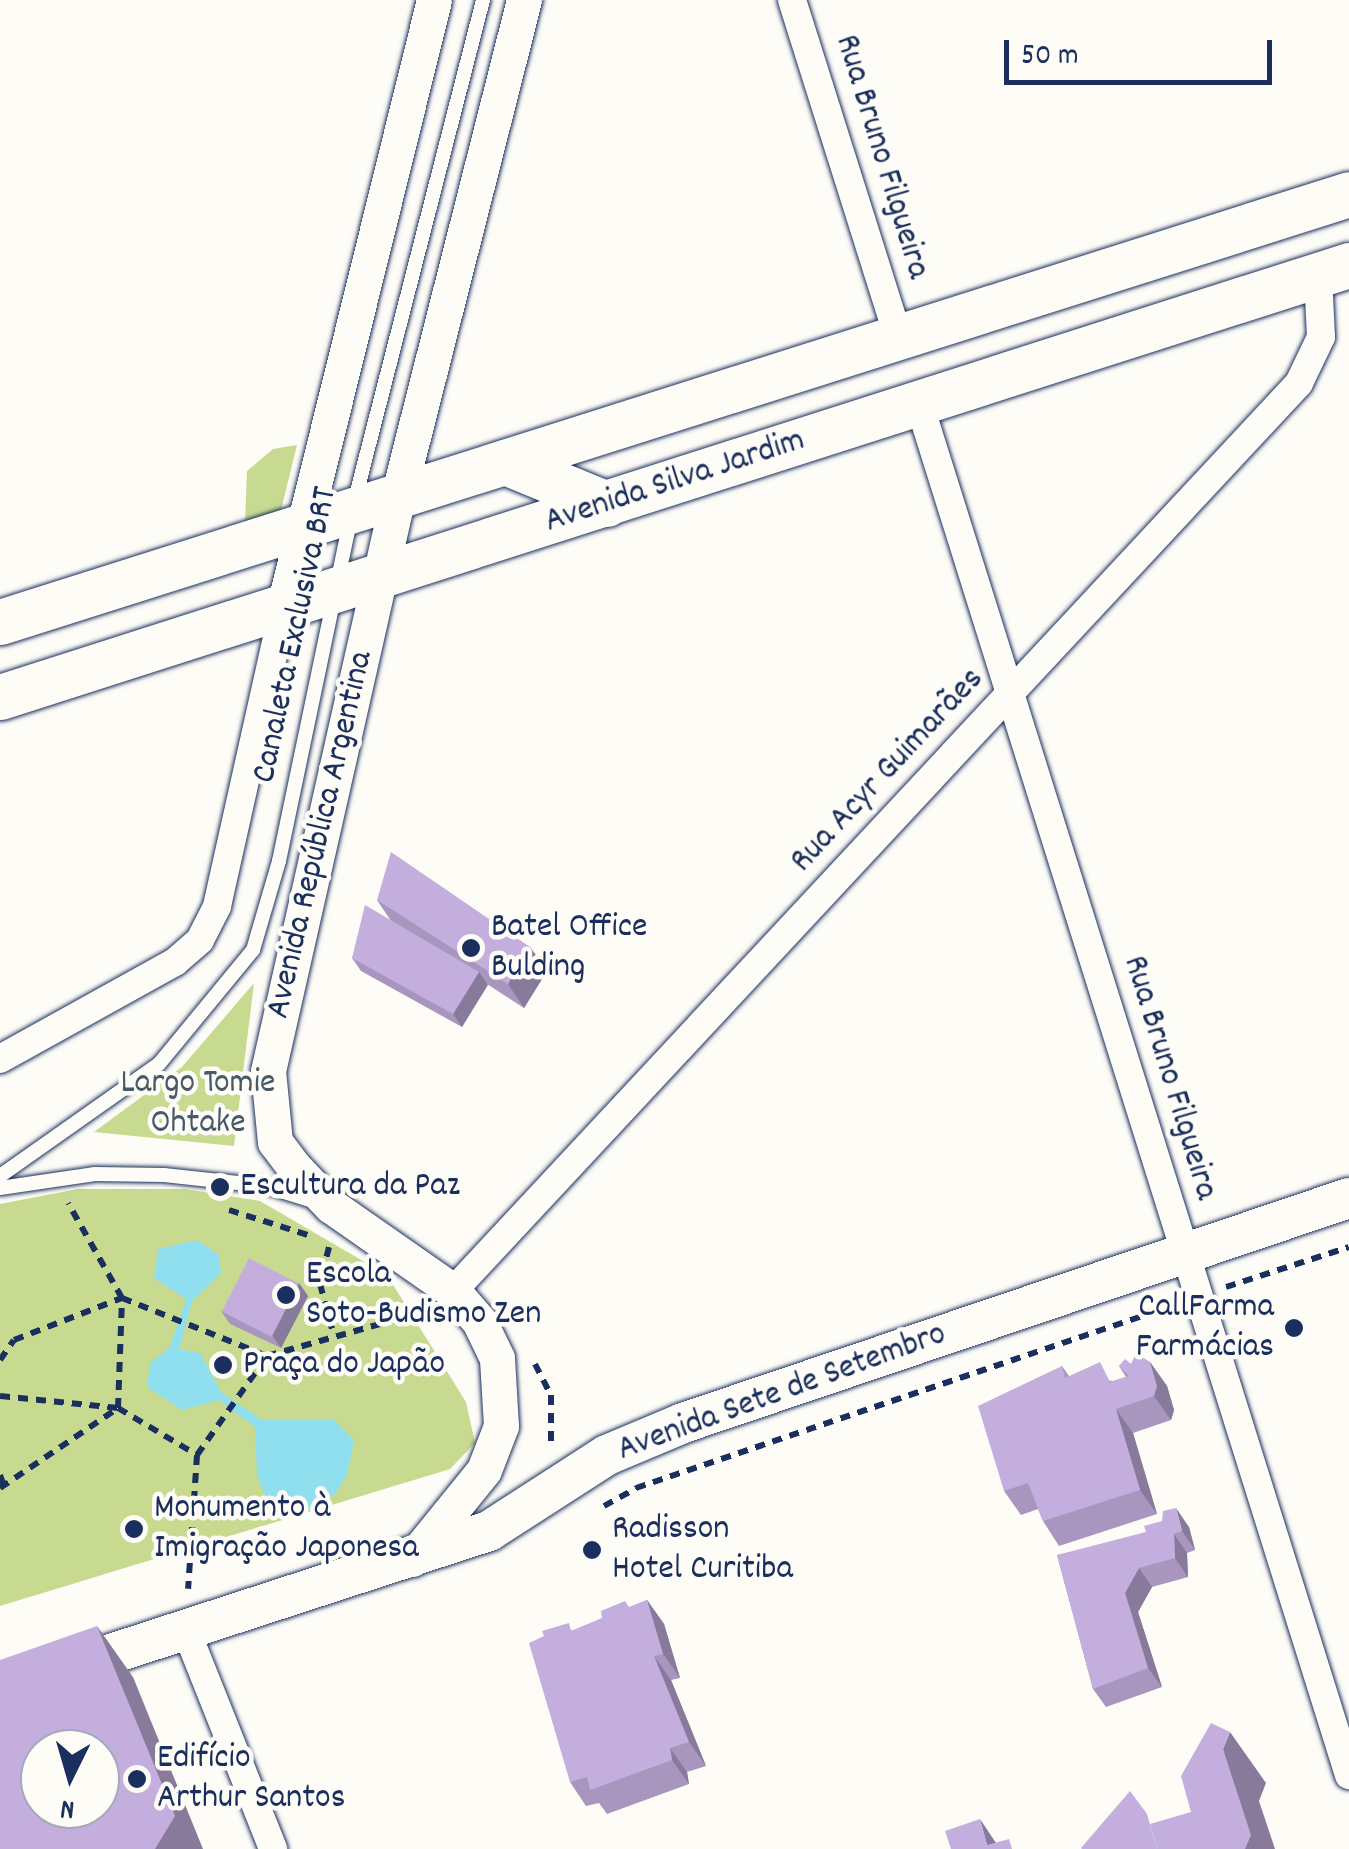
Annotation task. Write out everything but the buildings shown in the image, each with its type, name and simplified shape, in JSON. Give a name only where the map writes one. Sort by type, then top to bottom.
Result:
[{"type":"main road","name":"Avenida Silva Jardim","points":[[0,622],[1349,194]]},
{"type":"main road","name":"Avenida Silva Jardim","points":[[0,696],[1333,270]]},
{"type":"main road","points":[[505,462],[607,504]]},
{"type":"main road","name":"Avenida Sete de Setembro","points":[[0,1690],[489,1531],[607,1455],[683,1423],[1349,1198]]},
{"type":"street","points":[[0,1059],[176,962],[200,940],[217,906],[301,526],[434,0]]},
{"type":"street","name":"Avenida República Argentina","points":[[412,1559],[484,1470],[501,1426],[497,1358],[479,1321],[435,1300],[331,1206],[275,1142],[268,1071],[398,496],[524,0]]},
{"type":"street","name":"Rua Bruno Filgueira","points":[[792,0],[898,337]]},
{"type":"street","name":"Rua Acyr Guimarães","points":[[435,1300],[1011,695],[1299,382],[1322,337],[1333,270]]},
{"type":"street","name":"Rua Bruno Filgueira","points":[[919,403],[1349,1775]]},
{"type":"street","points":[[186,1630],[273,1849]]},
{"type":"lane","name":"Canaleta Exclusiva BRT","points":[[0,1176],[160,1064],[253,950],[279,861],[352,510],[483,0]]},
{"type":"lane","points":[[0,1188],[95,1174],[164,1175],[265,1186],[331,1206]]},
{"type":"path","points":[[51,1206],[86,1201]]},
{"type":"path","points":[[68,1203],[122,1298],[118,1408]]},
{"type":"path","points":[[214,1206],[344,1252]]},
{"type":"path","points":[[331,1206],[330,1244],[320,1284],[333,1333]]},
{"type":"path","points":[[1232,1285],[1349,1247]]},
{"type":"path","points":[[0,1360],[14,1340],[122,1298],[268,1356]]},
{"type":"path","points":[[186,1630],[197,1454],[227,1409],[268,1356],[435,1300]]},
{"type":"path","points":[[596,1511],[636,1488],[1159,1310]]},
{"type":"path","points":[[548,1465],[551,1395]]},
{"type":"path","points":[[0,1396],[118,1408],[197,1454]]},
{"type":"path","points":[[0,1475],[2,1487],[118,1408]]},
{"type":"green space","points":[[297,445],[281,510],[245,524],[247,471],[273,449]]},
{"type":"green space","name":"Largo Tomie Ohtake","points":[[254,983],[234,1146],[94,1132],[182,1067]]},
{"type":"green space","name":"Praça do Japão","points":[[78,1189],[185,1189],[260,1201],[387,1275],[466,1402],[475,1443],[450,1469],[0,1606],[0,1204]]},
{"type":"water","points":[[197,1240],[219,1255],[221,1273],[192,1301],[179,1349],[200,1353],[221,1392],[262,1420],[334,1420],[354,1440],[347,1475],[334,1495],[303,1511],[271,1510],[257,1476],[255,1427],[219,1400],[182,1410],[147,1387],[150,1363],[170,1347],[186,1299],[154,1278],[158,1249]]},
{"type":"place","name":"Batel Office Bulding","points":[[471,948]]},
{"type":"place","name":"Escultura da Paz","points":[[220,1187]]},
{"type":"place","name":"Escola Soto-Budismo Zen","points":[[286,1295]]},
{"type":"place","name":"CallFarma Farmácias","points":[[1294,1328]]},
{"type":"place","name":"Praça do Japão","points":[[223,1365]]},
{"type":"place","name":"Monumento à Imigração Japonesa","points":[[134,1529]]},
{"type":"place","name":"Radisson Hotel Curitiba","points":[[592,1550]]},
{"type":"place","name":"Edifício Arthur Santos","points":[[137,1779]]}]
